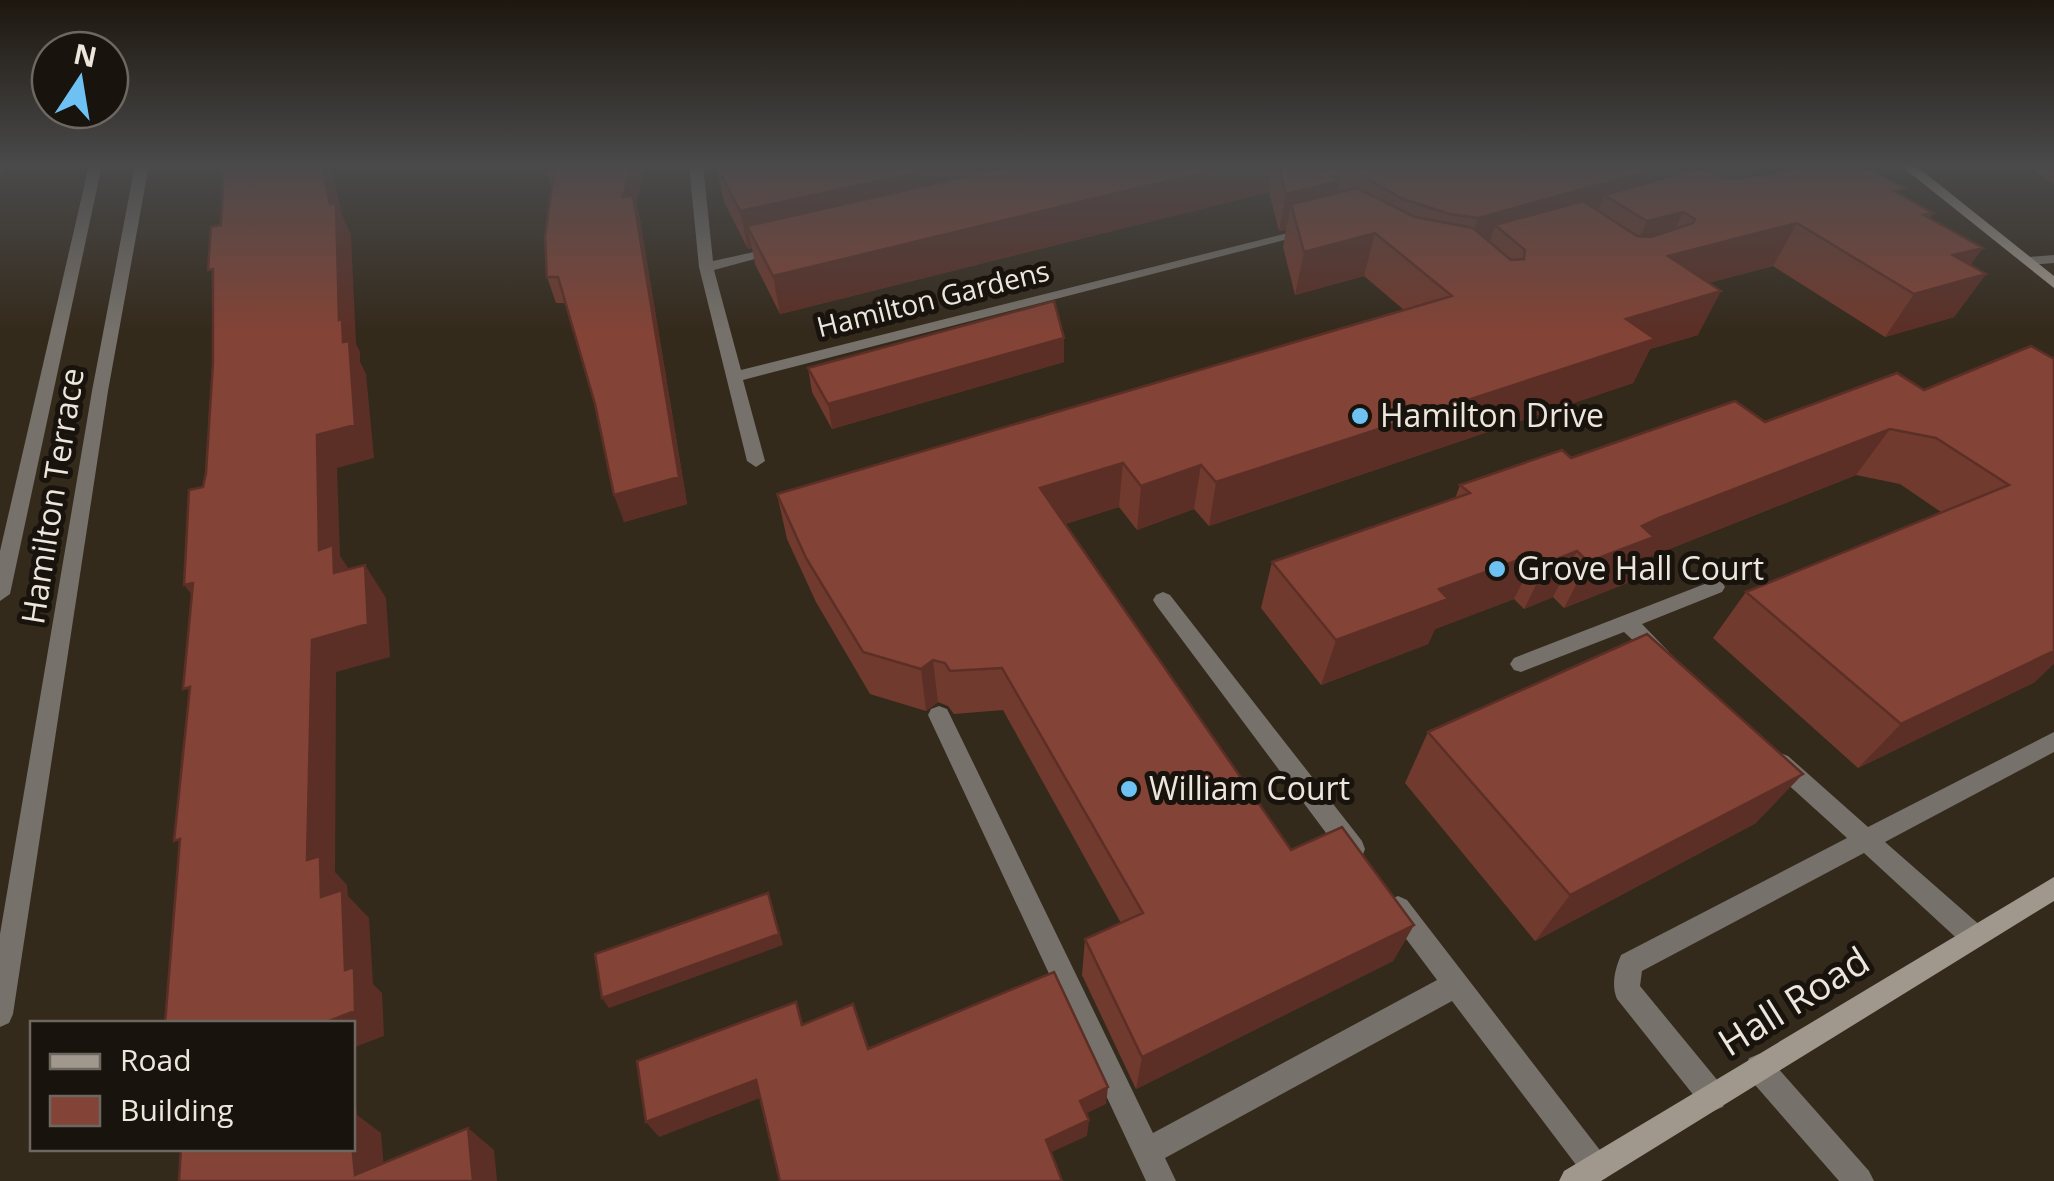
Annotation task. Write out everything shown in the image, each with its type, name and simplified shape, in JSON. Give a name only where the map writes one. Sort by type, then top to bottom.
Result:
[{"type":"street","name":"Hamilton Terrace","points":[[0,594],[84,220]]},
{"type":"street","name":"Hamilton Terrace","points":[[0,1014],[100,391],[132,220]]},
{"type":"street","points":[[701,220],[706,267],[756,461]]},
{"type":"street","points":[[1977,220],[2054,283]]},
{"type":"street","name":"Hamilton Gardens","points":[[735,378],[1329,227]]},
{"type":"street","points":[[706,267],[784,249]]},
{"type":"street","points":[[2029,261],[2054,260]]},
{"type":"street","points":[[1521,664],[1715,587]]},
{"type":"street","points":[[1163,600],[1363,862]]},
{"type":"street","points":[[1628,623],[1670,662]]},
{"type":"street","points":[[939,715],[1161,1181]]},
{"type":"street","points":[[1713,1097],[1626,990],[1630,964],[2054,740]]},
{"type":"street","points":[[1769,754],[1973,936]]},
{"type":"street","name":"Hall Road","points":[[1585,1174],[2054,888]]},
{"type":"street","points":[[1386,892],[1457,984],[1585,1174]]},
{"type":"street","points":[[1147,1152],[1457,984]]},
{"type":"street","points":[[1759,1068],[1858,1181]]},
{"type":"building","points":[[221,220],[336,220],[339,320],[342,319],[343,342],[349,341],[355,425],[317,435],[319,550],[333,545],[334,573],[365,565],[368,624],[312,640],[307,860],[320,856],[321,897],[342,890],[345,970],[354,967],[355,1011],[329,1021],[165,1021],[180,839],[174,841],[190,687],[183,689],[193,583],[184,585],[189,490],[203,487],[206,473],[213,362],[213,269],[208,270],[211,227],[221,225]]},
{"type":"building","points":[[547,220],[637,220],[679,477],[614,495],[595,404],[558,277],[547,277]]},
{"type":"building","points":[[773,220],[1005,220],[773,276],[747,226]]},
{"type":"building","points":[[1295,220],[1431,220],[1473,228],[1511,260],[1524,259],[1525,250],[1495,225],[1513,220],[1612,220],[1637,236],[1651,237],[1693,223],[1933,220],[1983,248],[1953,255],[1986,274],[1914,294],[1797,223],[1668,256],[1721,291],[1626,319],[1655,339],[1216,482],[1201,465],[1141,486],[1123,463],[1040,488],[1291,850],[1342,827],[1414,925],[1142,1057],[1085,939],[1143,913],[1002,668],[950,671],[945,663],[933,660],[921,669],[863,652],[806,558],[777,494],[1452,296],[1375,233],[1304,252]]},
{"type":"building","points":[[1054,301],[1064,338],[828,404],[808,368]]},
{"type":"building","points":[[2031,346],[2054,359],[2054,651],[1901,724],[1746,592],[2009,485],[1936,438],[1890,429],[1642,526],[1654,537],[1588,562],[1577,551],[1547,563],[1537,553],[1439,589],[1448,599],[1336,640],[1272,562],[1470,493],[1460,485],[1562,450],[1571,458],[1735,401],[1765,422],[1897,373],[1924,390]]},
{"type":"building","points":[[1647,634],[1803,774],[1570,895],[1428,732]]},
{"type":"building","points":[[768,893],[779,934],[602,998],[595,954]]},
{"type":"building","points":[[1054,972],[1108,1087],[1080,1101],[1089,1120],[1046,1140],[1062,1181],[780,1181],[756,1080],[646,1122],[637,1061],[796,1002],[802,1025],[853,1004],[868,1049]]},
{"type":"building","points":[[468,1128],[473,1181],[179,1181],[181,1151],[353,1151],[355,1175]]},
{"type":"place","name":"Hamilton Drive","points":[[1360,416]]},
{"type":"place","name":"Grove Hall Court","points":[[1497,569]]},
{"type":"place","name":"William Court","points":[[1129,789]]}]
